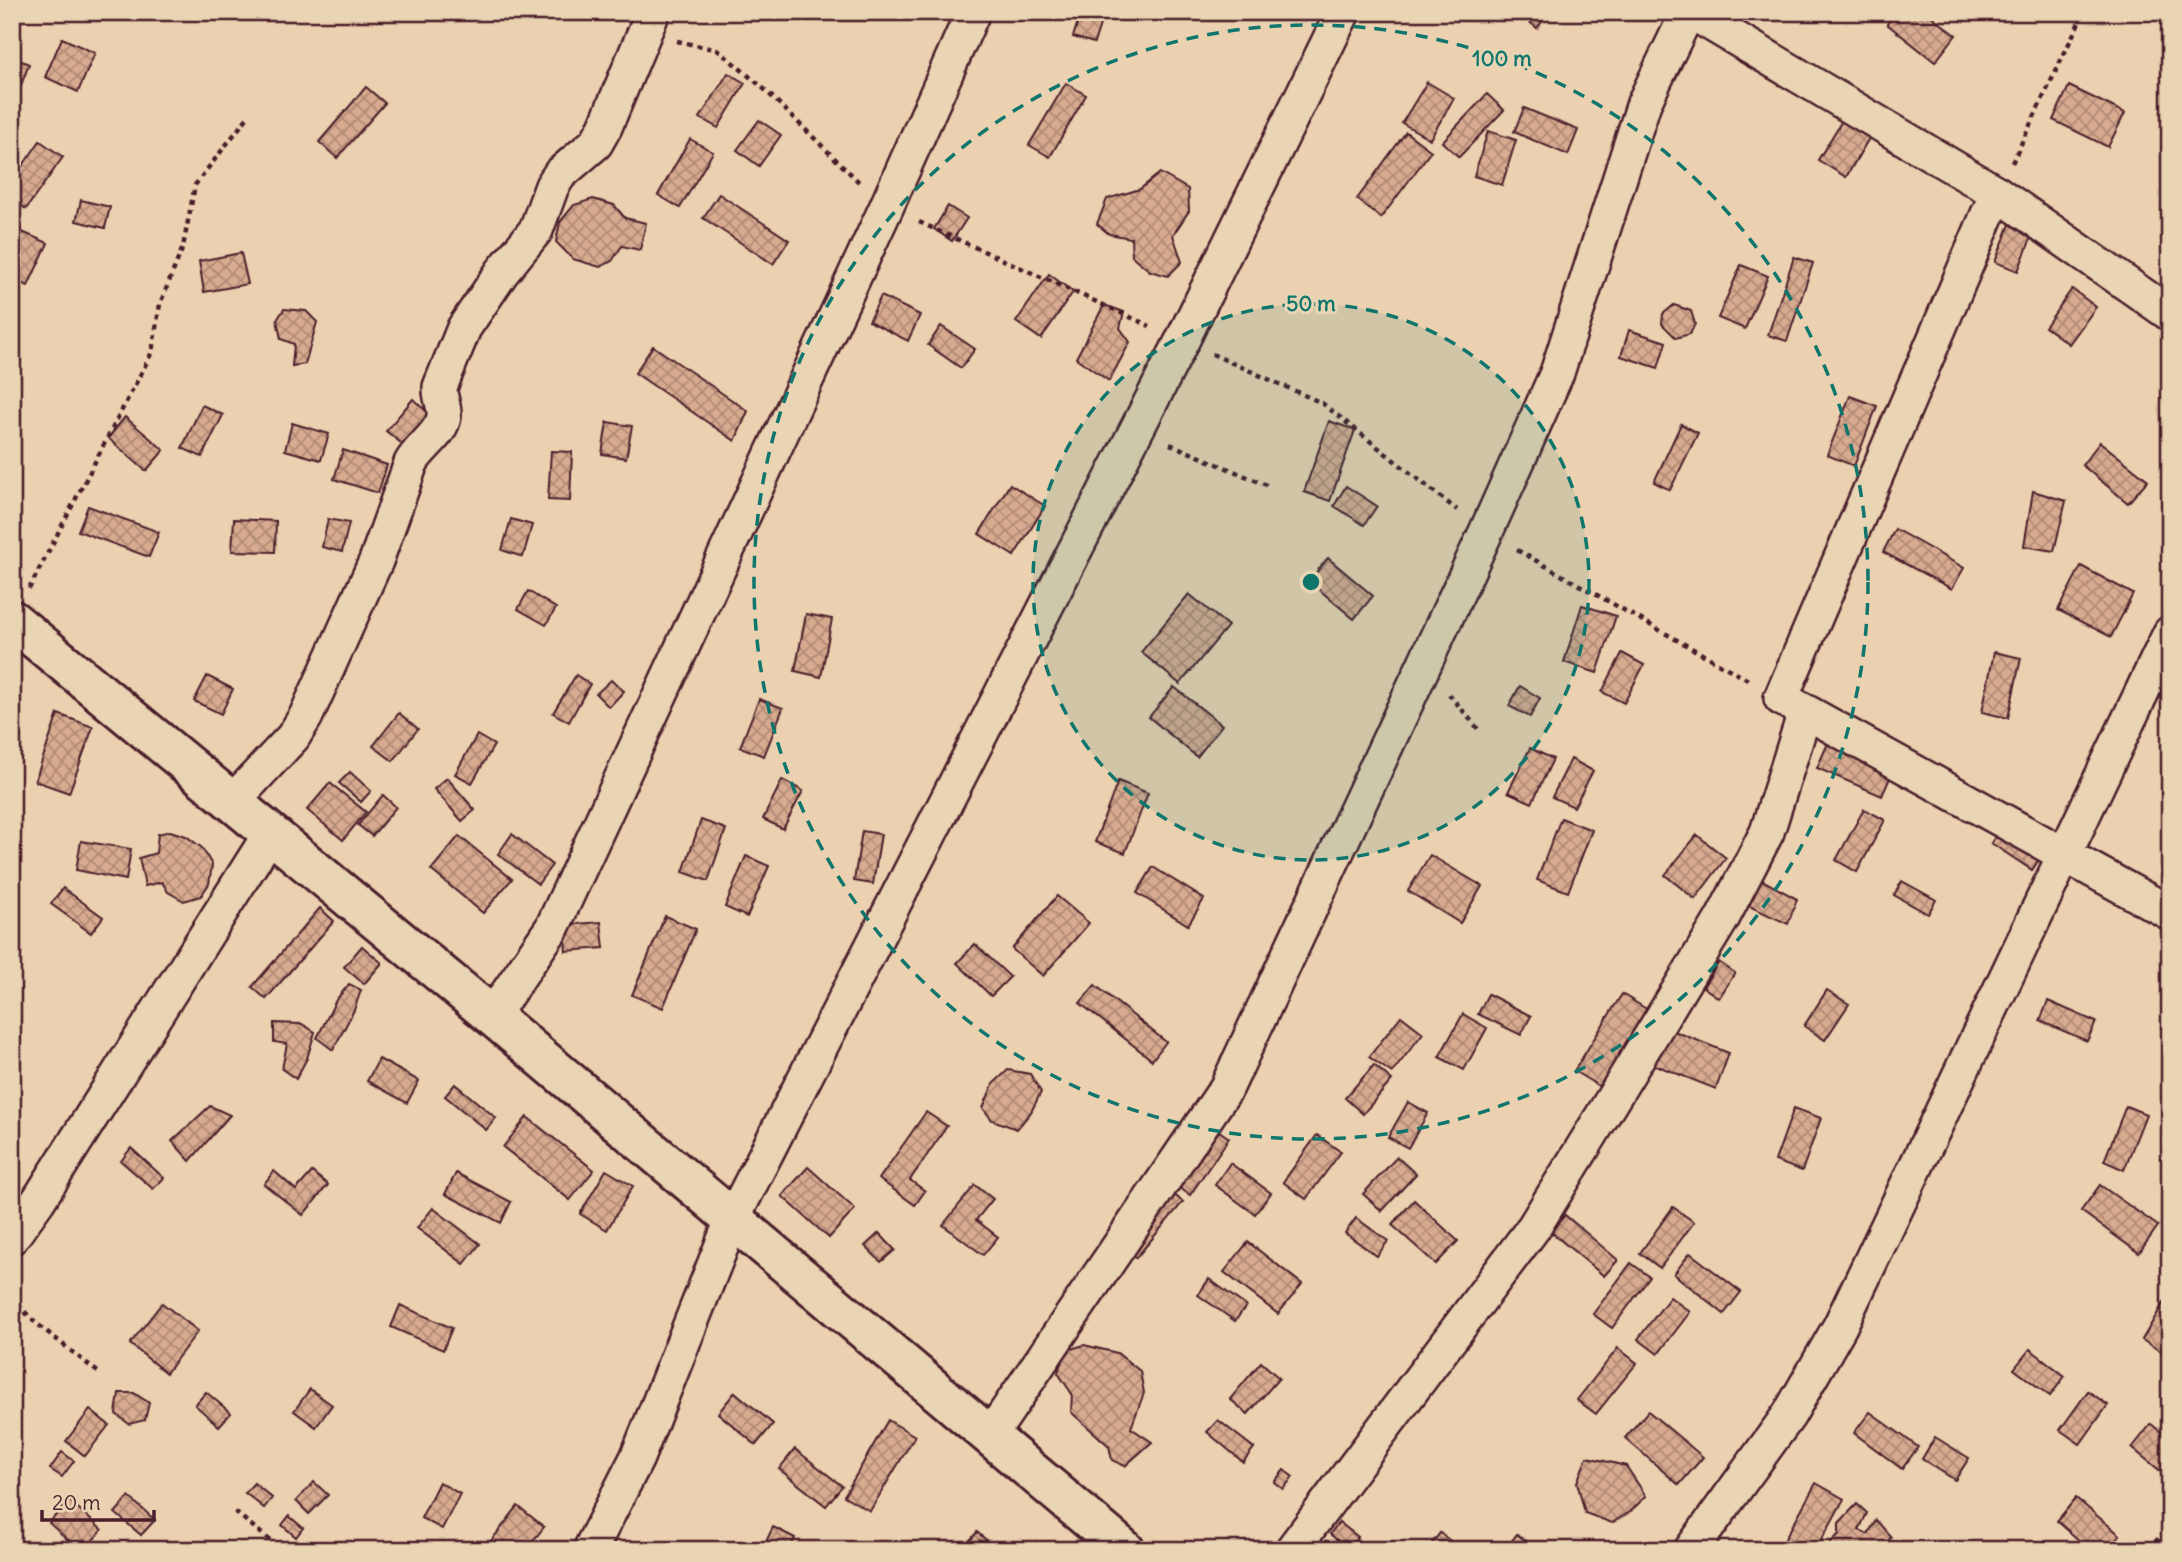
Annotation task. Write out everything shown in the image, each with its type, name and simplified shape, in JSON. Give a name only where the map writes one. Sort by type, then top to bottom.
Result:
[{"type":"street","points":[[492,1016],[552,928],[886,208],[973,12]]},
{"type":"street","points":[[590,1550],[637,1458],[732,1220],[1137,429],[1343,12]]},
{"type":"street","points":[[990,1436],[1227,1087],[1486,532],[1557,373],[1644,103],[1689,12],[1997,194],[2170,314]]},
{"type":"street","points":[[233,801],[293,737],[306,716],[376,561],[415,454],[441,427],[444,417],[439,397],[440,387],[464,328],[502,272],[536,230],[552,186],[560,174],[596,143],[611,115],[650,23]]},
{"type":"street","points":[[1292,1550],[1534,1227],[1722,919],[1767,832],[1793,705],[1997,194]]},
{"type":"street","points":[[12,621],[492,1016],[1125,1550]]},
{"type":"street","points":[[1691,1550],[1789,1415],[1840,1326],[2170,633]]},
{"type":"street","points":[[1793,705],[2170,913]]},
{"type":"street","points":[[12,1237],[38,1201],[270,834]]},
{"type":"path","points":[[1997,194],[2084,12]]},
{"type":"path","points":[[650,23],[718,50],[762,87],[886,208]]},
{"type":"path","points":[[12,621],[152,352],[160,304],[183,247],[195,186],[247,118]]},
{"type":"path","points":[[1137,429],[1269,486]]},
{"type":"path","points":[[1486,532],[1793,705]]},
{"type":"path","points":[[12,1296],[31,1319],[99,1373]]},
{"type":"path","points":[[235,1511],[282,1550]]},
{"type":"path","points":[[2148,1550],[2170,1524]]},
{"type":"building","points":[[1081,12],[1104,12],[1094,43],[1073,37]]},
{"type":"building","points":[[1517,12],[1550,12],[1537,28]]},
{"type":"building","points":[[1896,12],[1926,12],[1956,35],[1935,62],[1887,24]]},
{"type":"building","points":[[62,38],[95,53],[78,92],[45,77]]},
{"type":"building","points":[[12,57],[29,64],[20,88],[12,85]]},
{"type":"building","points":[[728,73],[745,83],[718,128],[700,118]]},
{"type":"building","points":[[1427,82],[1454,98],[1430,139],[1402,123]]},
{"type":"building","points":[[1066,83],[1086,95],[1050,157],[1029,145]]},
{"type":"building","points":[[2069,86],[2125,113],[2108,147],[2053,120]]},
{"type":"building","points":[[366,87],[385,103],[337,158],[319,142]]},
{"type":"building","points":[[1487,94],[1504,110],[1459,157],[1442,142]]},
{"type":"building","points":[[1851,106],[1878,123],[1846,177],[1818,160]]},
{"type":"building","points":[[1524,108],[1578,130],[1568,155],[1514,132]]},
{"type":"building","points":[[759,120],[781,135],[759,166],[737,150]]},
{"type":"building","points":[[1488,131],[1516,140],[1502,185],[1474,176]]},
{"type":"building","points":[[1406,132],[1431,151],[1381,218],[1357,199]]},
{"type":"building","points":[[690,139],[713,152],[680,208],[658,195]]},
{"type":"building","points":[[40,141],[63,157],[26,209],[12,199],[12,181]]},
{"type":"building","points":[[1160,173],[1188,189],[1189,211],[1173,235],[1182,262],[1168,276],[1150,271],[1132,256],[1131,238],[1109,234],[1097,224],[1107,199],[1140,189]]},
{"type":"building","points":[[719,194],[789,240],[773,264],[703,218]]},
{"type":"building","points":[[593,199],[614,205],[625,218],[646,223],[640,250],[622,246],[612,261],[600,267],[573,259],[556,242],[560,222],[574,205]]},
{"type":"building","points":[[81,200],[110,207],[105,228],[76,221]]},
{"type":"building","points":[[948,206],[967,218],[952,241],[934,229]]},
{"type":"building","points":[[2016,209],[2039,218],[2018,271],[1995,262]]},
{"type":"building","points":[[22,232],[48,243],[28,286],[12,279],[12,253]]},
{"type":"building","points":[[241,253],[248,284],[204,292],[199,261]]},
{"type":"building","points":[[1794,257],[1813,263],[1787,341],[1768,335]]},
{"type":"building","points":[[1741,265],[1768,276],[1745,329],[1718,318]]},
{"type":"building","points":[[1049,274],[1073,292],[1041,339],[1016,322]]},
{"type":"building","points":[[2072,289],[2096,307],[2069,344],[2045,327]]},
{"type":"building","points":[[881,296],[920,315],[908,341],[869,321]]},
{"type":"building","points":[[1104,305],[1124,312],[1120,328],[1130,342],[1109,381],[1076,358]]},
{"type":"building","points":[[1674,305],[1691,311],[1695,324],[1690,334],[1676,338],[1662,324],[1663,314]]},
{"type":"building","points":[[284,309],[306,311],[317,322],[305,364],[292,366],[294,344],[281,339],[277,320]]},
{"type":"building","points":[[941,326],[975,349],[961,368],[928,345]]},
{"type":"building","points":[[1629,330],[1666,342],[1658,368],[1621,356]]},
{"type":"building","points":[[653,346],[748,411],[735,441],[635,373]]},
{"type":"building","points":[[1850,396],[1877,406],[1854,466],[1827,455]]},
{"type":"building","points":[[413,399],[432,416],[406,447],[386,431]]},
{"type":"building","points":[[202,405],[223,415],[202,457],[182,448]]},
{"type":"building","points":[[125,417],[164,450],[146,471],[108,438]]},
{"type":"building","points":[[1329,421],[1355,430],[1330,501],[1304,492]]},
{"type":"building","points":[[607,422],[632,426],[626,458],[602,454]]},
{"type":"building","points":[[292,423],[329,434],[321,460],[285,450]]},
{"type":"building","points":[[1681,424],[1698,433],[1670,490],[1654,482]]},
{"type":"building","points":[[2100,442],[2148,480],[2128,503],[2082,465]]},
{"type":"building","points":[[343,450],[387,465],[378,493],[334,479]]},
{"type":"building","points":[[551,451],[572,452],[570,501],[548,500]]},
{"type":"building","points":[[1010,484],[1045,506],[1014,556],[979,534]]},
{"type":"building","points":[[1346,486],[1377,506],[1364,525],[1334,506]]},
{"type":"building","points":[[2033,491],[2066,501],[2054,551],[2024,546]]},
{"type":"building","points":[[88,506],[159,532],[149,557],[78,531]]},
{"type":"building","points":[[234,519],[276,521],[275,552],[232,551]]},
{"type":"building","points":[[328,519],[349,523],[342,552],[322,547]]},
{"type":"building","points":[[511,519],[532,525],[523,557],[502,550]]},
{"type":"building","points":[[1895,529],[1964,568],[1952,589],[1883,552]]},
{"type":"building","points":[[1328,558],[1373,596],[1354,619],[1309,581]]},
{"type":"building","points":[[2081,566],[2133,594],[2111,637],[2058,610]]},
{"type":"building","points":[[528,591],[556,608],[546,625],[518,609]]},
{"type":"building","points":[[1189,594],[1228,626],[1180,684],[1141,652]]},
{"type":"building","points":[[1582,605],[1616,616],[1597,673],[1564,662]]},
{"type":"building","points":[[806,614],[832,619],[821,677],[795,671]]},
{"type":"building","points":[[1994,652],[2021,658],[2008,718],[1982,712]]},
{"type":"building","points":[[1622,653],[1644,665],[1624,703],[1602,692]]},
{"type":"building","points":[[576,675],[590,684],[569,722],[553,713]]},
{"type":"building","points":[[207,676],[233,689],[221,714],[194,701]]},
{"type":"building","points":[[611,680],[624,691],[609,707],[596,694]]},
{"type":"building","points":[[1520,686],[1540,698],[1530,717],[1509,706]]},
{"type":"building","points":[[1174,687],[1222,725],[1197,757],[1149,717]]},
{"type":"building","points":[[759,699],[783,708],[764,756],[740,747]]},
{"type":"building","points":[[399,713],[418,729],[393,761],[373,746]]},
{"type":"building","points":[[58,714],[93,727],[69,793],[35,781]]},
{"type":"building","points":[[1832,734],[1897,762],[1882,796],[1817,768]]},
{"type":"building","points":[[477,735],[494,745],[472,783],[455,774]]},
{"type":"building","points":[[1530,748],[1553,759],[1532,803],[1508,792]]},
{"type":"building","points":[[1571,759],[1593,771],[1574,807],[1552,797]]},
{"type":"building","points":[[350,772],[371,791],[361,802],[339,783]]},
{"type":"building","points":[[447,778],[475,810],[462,821],[434,789]]},
{"type":"building","points":[[782,780],[803,791],[783,829],[763,819]]},
{"type":"building","points":[[1118,781],[1148,793],[1125,853],[1095,842]]},
{"type":"building","points":[[330,783],[366,812],[343,840],[307,810]]},
{"type":"building","points":[[383,795],[396,807],[372,836],[358,825]]},
{"type":"building","points":[[1864,809],[1885,820],[1857,872],[1836,860]]},
{"type":"building","points":[[1561,818],[1592,830],[1568,892],[1537,880]]},
{"type":"building","points":[[701,820],[726,829],[708,881],[683,872]]},
{"type":"building","points":[[2006,821],[2046,849],[2032,870],[1991,843]]},
{"type":"building","points":[[170,831],[186,836],[202,848],[212,865],[209,884],[201,896],[184,901],[168,892],[162,882],[145,886],[139,858],[156,853],[158,834]]},
{"type":"building","points":[[862,831],[881,834],[873,884],[854,881]]},
{"type":"building","points":[[512,834],[552,865],[538,884],[498,854]]},
{"type":"building","points":[[1697,835],[1726,858],[1695,899],[1665,875]]},
{"type":"building","points":[[459,836],[512,879],[483,913],[431,870]]},
{"type":"building","points":[[81,841],[131,849],[126,880],[76,870]]},
{"type":"building","points":[[1430,855],[1482,886],[1460,923],[1408,891]]},
{"type":"building","points":[[746,856],[769,866],[747,917],[725,907]]},
{"type":"building","points":[[1153,867],[1204,899],[1188,925],[1137,893]]},
{"type":"building","points":[[1749,873],[1797,899],[1788,924],[1738,901]]},
{"type":"building","points":[[1902,881],[1936,900],[1928,914],[1894,895]]},
{"type":"building","points":[[63,888],[103,917],[91,933],[51,904]]},
{"type":"building","points":[[1057,896],[1089,923],[1043,976],[1012,949]]},
{"type":"building","points":[[320,908],[334,921],[266,999],[252,987]]},
{"type":"building","points":[[665,916],[696,929],[663,1008],[632,995]]},
{"type":"building","points":[[601,922],[604,948],[566,951],[564,925]]},
{"type":"building","points":[[975,944],[1010,977],[991,996],[957,963]]},
{"type":"building","points":[[362,946],[382,963],[364,984],[344,967]]},
{"type":"building","points":[[1719,962],[1735,973],[1719,998],[1703,987]]},
{"type":"building","points":[[349,984],[361,990],[354,1010],[333,1050],[317,1038],[336,1000]]},
{"type":"building","points":[[1095,985],[1166,1042],[1152,1060],[1080,1003]]},
{"type":"building","points":[[1827,990],[1849,1004],[1825,1040],[1804,1026]]},
{"type":"building","points":[[1488,994],[1531,1016],[1521,1035],[1478,1014]]},
{"type":"building","points":[[1622,994],[1648,1010],[1600,1087],[1574,1071]]},
{"type":"building","points":[[2048,1001],[2096,1022],[2087,1041],[2040,1021]]},
{"type":"building","points":[[2170,1011],[2170,1033],[2161,1028]]},
{"type":"building","points":[[1463,1014],[1487,1028],[1464,1070],[1439,1057]]},
{"type":"building","points":[[1401,1016],[1423,1033],[1392,1073],[1369,1057]]},
{"type":"building","points":[[274,1023],[302,1024],[315,1032],[307,1058],[296,1079],[282,1069],[287,1044],[274,1042]]},
{"type":"building","points":[[1664,1027],[1729,1053],[1716,1089],[1650,1063]]},
{"type":"building","points":[[379,1059],[419,1081],[407,1103],[367,1081]]},
{"type":"building","points":[[1374,1065],[1392,1080],[1363,1114],[1345,1098]]},
{"type":"building","points":[[1008,1070],[1030,1074],[1041,1092],[1031,1112],[1017,1129],[992,1120],[983,1108],[993,1084]]},
{"type":"building","points":[[455,1084],[496,1118],[486,1130],[445,1096]]},
{"type":"building","points":[[1408,1102],[1428,1113],[1408,1148],[1388,1137]]},
{"type":"building","points":[[210,1106],[230,1115],[190,1161],[172,1141]]},
{"type":"building","points":[[2126,1106],[2146,1114],[2124,1170],[2104,1161]]},
{"type":"building","points":[[1794,1108],[1821,1118],[1802,1171],[1775,1161]]},
{"type":"building","points":[[926,1112],[947,1126],[910,1180],[925,1191],[915,1205],[879,1179]]},
{"type":"building","points":[[527,1117],[594,1170],[570,1200],[503,1147]]},
{"type":"building","points":[[1204,1120],[1229,1138],[1190,1195],[1164,1177]]},
{"type":"building","points":[[1317,1135],[1341,1152],[1306,1199],[1283,1182]]},
{"type":"building","points":[[131,1148],[164,1178],[153,1189],[121,1161]]},
{"type":"building","points":[[1397,1157],[1416,1174],[1382,1211],[1363,1194]]},
{"type":"building","points":[[1230,1163],[1271,1193],[1255,1214],[1215,1185]]},
{"type":"building","points":[[808,1167],[855,1209],[829,1238],[782,1196]]},
{"type":"building","points":[[606,1170],[633,1186],[607,1230],[580,1214]]},
{"type":"building","points":[[274,1171],[296,1190],[312,1172],[328,1185],[303,1215],[264,1184]]},
{"type":"building","points":[[456,1173],[511,1202],[501,1223],[445,1194]]},
{"type":"building","points":[[1155,1179],[1183,1202],[1136,1258],[1108,1234]]},
{"type":"building","points":[[975,1185],[993,1199],[976,1220],[998,1237],[983,1255],[943,1225]]},
{"type":"building","points":[[2100,1185],[2158,1226],[2139,1253],[2081,1211]]},
{"type":"building","points":[[1414,1200],[1458,1241],[1436,1264],[1392,1225]]},
{"type":"building","points":[[1673,1207],[1694,1222],[1660,1268],[1640,1253]]},
{"type":"building","points":[[433,1208],[480,1244],[464,1264],[417,1228]]},
{"type":"building","points":[[1565,1215],[1618,1260],[1604,1276],[1551,1232]]},
{"type":"building","points":[[1356,1218],[1388,1241],[1377,1256],[1345,1233]]},
{"type":"building","points":[[879,1233],[895,1250],[881,1262],[865,1246]]},
{"type":"building","points":[[1248,1242],[1302,1284],[1278,1314],[1224,1272]]},
{"type":"building","points":[[1690,1253],[1741,1292],[1724,1314],[1674,1274]]},
{"type":"building","points":[[1631,1263],[1650,1277],[1612,1328],[1593,1314]]},
{"type":"building","points":[[1209,1279],[1246,1306],[1235,1321],[1198,1295]]},
{"type":"building","points":[[1670,1297],[1690,1312],[1658,1354],[1638,1339]]},
{"type":"building","points":[[2164,1302],[2170,1305],[2170,1351],[2167,1355],[2142,1340]]},
{"type":"building","points":[[162,1303],[198,1331],[166,1373],[130,1344]]},
{"type":"building","points":[[400,1305],[452,1328],[443,1350],[391,1327]]},
{"type":"building","points":[[1084,1345],[1117,1353],[1140,1371],[1144,1393],[1131,1428],[1152,1442],[1125,1466],[1112,1460],[1109,1446],[1071,1412],[1072,1394],[1058,1373],[1064,1351]]},
{"type":"building","points":[[1618,1348],[1637,1363],[1596,1414],[1577,1400]]},
{"type":"building","points":[[2030,1349],[2065,1376],[2050,1396],[2014,1369]]},
{"type":"building","points":[[1261,1362],[1279,1378],[1248,1414],[1230,1399]]},
{"type":"building","points":[[310,1389],[332,1405],[316,1427],[294,1411]]},
{"type":"building","points":[[2088,1391],[2108,1405],[2080,1444],[2060,1430]]},
{"type":"building","points":[[206,1392],[231,1413],[219,1426],[195,1405]]},
{"type":"building","points":[[735,1392],[773,1424],[756,1445],[718,1413]]},
{"type":"building","points":[[119,1393],[134,1393],[149,1403],[145,1420],[129,1424],[116,1414]]},
{"type":"building","points":[[90,1410],[109,1425],[85,1456],[66,1441]]},
{"type":"building","points":[[1648,1411],[1703,1457],[1679,1485],[1625,1438]]},
{"type":"building","points":[[1870,1412],[1918,1447],[1902,1469],[1854,1433]]},
{"type":"building","points":[[888,1420],[915,1436],[870,1511],[844,1496]]},
{"type":"building","points":[[1218,1420],[1254,1448],[1243,1462],[1207,1432]]},
{"type":"building","points":[[2151,1424],[2170,1439],[2168,1477],[2132,1448]]},
{"type":"building","points":[[1935,1437],[1969,1458],[1955,1480],[1922,1459]]},
{"type":"building","points":[[795,1449],[842,1486],[826,1506],[779,1469]]},
{"type":"building","points":[[62,1452],[74,1461],[62,1477],[50,1469]]},
{"type":"building","points":[[1587,1457],[1626,1466],[1646,1496],[1630,1512],[1612,1523],[1585,1513],[1577,1482]]},
{"type":"building","points":[[1284,1470],[1293,1477],[1283,1489],[1274,1482]]},
{"type":"building","points":[[314,1482],[328,1495],[309,1514],[296,1501]]},
{"type":"building","points":[[439,1482],[460,1494],[442,1529],[421,1518]]},
{"type":"building","points":[[254,1483],[272,1498],[264,1508],[245,1493]]},
{"type":"building","points":[[1816,1483],[1844,1499],[1816,1550],[1780,1548]]},
{"type":"building","points":[[129,1497],[155,1520],[141,1535],[115,1513]]},
{"type":"building","points":[[2076,1498],[2120,1535],[2108,1550],[2090,1550],[2057,1521]]},
{"type":"building","points":[[69,1500],[102,1530],[84,1550],[79,1550],[49,1523]]},
{"type":"building","points":[[1857,1504],[1867,1513],[1859,1530],[1868,1534],[1876,1520],[1891,1537],[1883,1550],[1824,1550],[1839,1534],[1839,1523]]},
{"type":"building","points":[[518,1506],[544,1527],[526,1550],[484,1550]]},
{"type":"building","points":[[289,1516],[303,1528],[296,1537],[282,1525]]},
{"type":"building","points":[[1339,1522],[1358,1537],[1348,1549],[1330,1534]]},
{"type":"building","points":[[773,1527],[795,1538],[789,1550],[762,1550]]},
{"type":"building","points":[[977,1532],[998,1550],[962,1550]]},
{"type":"building","points":[[1440,1533],[1462,1550],[1427,1550]]},
{"type":"building","points":[[1517,1534],[1537,1550],[1505,1550]]}]
